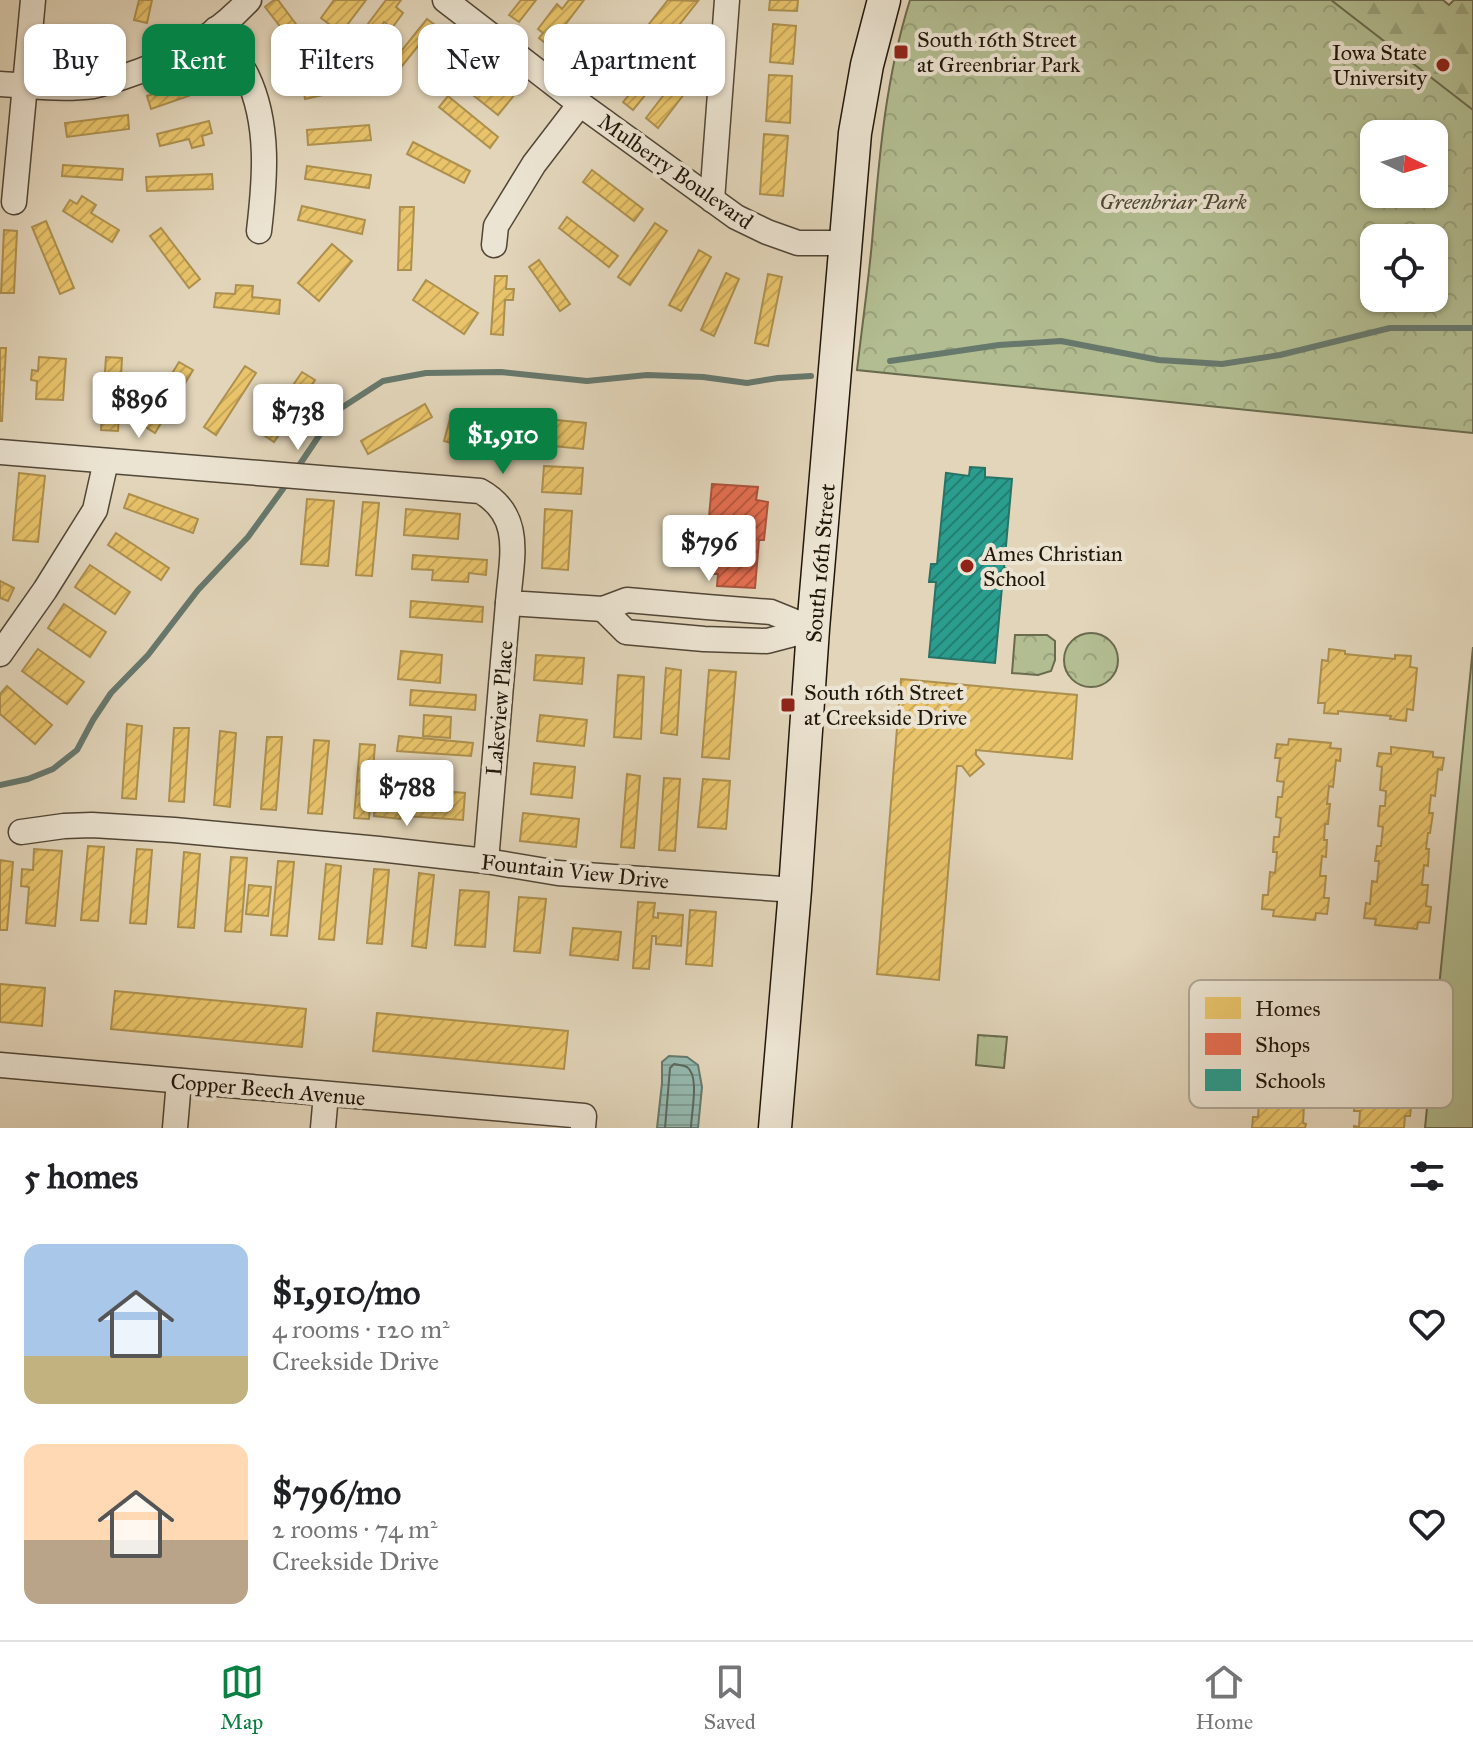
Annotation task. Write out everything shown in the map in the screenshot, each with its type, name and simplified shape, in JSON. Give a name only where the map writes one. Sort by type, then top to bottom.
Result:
[{"type":"main road","name":"South 16th Street","points":[[775,1128],[855,133],[867,65],[884,0]]},
{"type":"street","points":[[31,24],[33,0]]},
{"type":"street","points":[[222,24],[249,0]]},
{"type":"street","name":"Mulberry Boulevard","points":[[445,0],[580,104],[736,217],[798,243],[847,243]]},
{"type":"street","points":[[712,200],[727,0]]},
{"type":"street","points":[[0,84],[24,86]]},
{"type":"street","points":[[255,95],[262,122],[264,189],[259,231]]},
{"type":"street","points":[[14,202],[24,96]]},
{"type":"street","points":[[494,245],[496,226],[534,164],[580,104]]},
{"type":"street","name":"Lakeview Place","points":[[0,452],[480,491],[495,499],[506,514],[512,532],[486,861]]},
{"type":"street","points":[[0,654],[95,510],[106,461]]},
{"type":"street","points":[[508,603],[603,609],[627,600],[771,612],[813,629]]},
{"type":"street","name":"Fountain View Drive","points":[[21,832],[92,825],[174,830],[379,849],[558,873],[795,890]]},
{"type":"street","name":"Copper Beech Avenue","points":[[0,1065],[326,1094],[584,1122]]},
{"type":"street","points":[[175,1128],[179,1081]]},
{"type":"street","points":[[323,1128],[326,1094]]},
{"type":"green space","name":"Greenbriar Park","points":[[910,0],[1331,0],[1473,110],[1473,433],[857,370],[884,120],[894,60]]},
{"type":"green space","points":[[1165,0],[1443,0],[1449,5],[1454,0],[1473,0],[1473,218],[1448,164],[1448,120],[1360,120],[1360,125]]},
{"type":"green space","points":[[1091,633],[1110,641],[1118,660],[1110,679],[1091,687],[1072,679],[1064,660],[1072,641]]},
{"type":"green space","points":[[1015,635],[1047,635],[1055,641],[1055,660],[1051,671],[1038,675],[1012,673]]},
{"type":"green space","points":[[1473,647],[1473,1128],[1425,1128],[1427,1108],[1453,1108],[1453,980],[1440,980]]},
{"type":"green space","points":[[978,1035],[1007,1037],[1004,1068],[976,1065]]},
{"type":"water","points":[[669,1056],[687,1057],[698,1065],[702,1087],[698,1128],[657,1128],[662,1062]]},
{"type":"building: Homes","points":[[139,0],[152,0],[147,23],[134,20]]},
{"type":"building: Homes","points":[[278,0],[296,24],[278,24],[265,7]]},
{"type":"building: Homes","points":[[334,0],[366,0],[348,24],[329,24],[321,18]]},
{"type":"building: Homes","points":[[386,0],[401,0],[396,7],[403,13],[395,24],[368,24]]},
{"type":"building: Homes","points":[[521,0],[536,0],[519,22],[509,15]]},
{"type":"building: Homes","points":[[569,0],[584,0],[566,24],[544,24],[544,42],[539,38],[543,33],[538,29],[557,4],[562,9]]},
{"type":"building: Homes","points":[[668,0],[698,1],[680,24],[649,24]]},
{"type":"building: Homes","points":[[770,0],[798,0],[797,11],[769,10]]},
{"type":"building: Homes","points":[[773,24],[796,26],[793,64],[770,62]]},
{"type":"building: Homes","points":[[418,30],[418,46],[402,66],[402,50]]},
{"type":"building: Homes","points":[[769,75],[792,76],[790,123],[766,121]]},
{"type":"building: Homes","points":[[147,96],[189,96],[151,109]]},
{"type":"building: Homes","points":[[448,96],[498,137],[490,148],[439,107]]},
{"type":"building: Homes","points":[[474,96],[514,96],[498,115]]},
{"type":"building: Homes","points":[[628,96],[644,96],[633,110],[623,102]]},
{"type":"building: Homes","points":[[663,96],[683,96],[658,128],[646,118]]},
{"type":"building: Homes","points":[[128,115],[129,129],[67,137],[65,123]]},
{"type":"building: Homes","points":[[209,121],[212,133],[202,136],[204,145],[192,148],[189,139],[160,146],[157,134]]},
{"type":"building: Homes","points":[[369,125],[371,140],[308,145],[307,130]]},
{"type":"building: Homes","points":[[764,134],[788,136],[783,196],[760,194]]},
{"type":"building: Homes","points":[[413,142],[470,171],[464,183],[407,154]]},
{"type":"building: Homes","points":[[63,165],[123,169],[122,180],[62,176]]},
{"type":"building: Homes","points":[[307,166],[371,175],[369,188],[305,179]]},
{"type":"building: Homes","points":[[592,170],[643,209],[634,221],[583,182]]},
{"type":"building: Homes","points":[[212,174],[213,189],[147,191],[146,177]]},
{"type":"building: Homes","points":[[82,196],[96,205],[91,213],[119,230],[112,242],[63,211],[70,200],[77,204]]},
{"type":"building: Homes","points":[[302,206],[365,220],[362,234],[298,220]]},
{"type":"building: Homes","points":[[400,207],[414,207],[411,270],[398,270]]},
{"type":"building: Homes","points":[[567,217],[618,256],[609,267],[559,228]]},
{"type":"building: Homes","points":[[46,221],[74,288],[60,294],[32,227]]},
{"type":"building: Homes","points":[[655,223],[667,231],[630,285],[618,277]]},
{"type":"building: Homes","points":[[161,228],[200,279],[189,288],[150,236]]},
{"type":"building: Homes","points":[[4,230],[17,231],[14,293],[1,293]]},
{"type":"building: Homes","points":[[332,244],[352,261],[319,301],[298,283]]},
{"type":"building: Homes","points":[[699,250],[711,257],[681,311],[669,305]]},
{"type":"building: Homes","points":[[539,260],[570,304],[560,311],[529,267]]},
{"type":"building: Homes","points":[[726,273],[739,279],[714,336],[701,330]]},
{"type":"building: Homes","points":[[768,274],[782,277],[768,346],[755,343]]},
{"type":"building: Homes","points":[[495,276],[507,276],[506,289],[514,289],[513,300],[505,300],[503,335],[491,334]]},
{"type":"building: Homes","points":[[426,280],[478,313],[464,334],[413,300]]},
{"type":"building: Homes","points":[[236,285],[253,286],[252,297],[280,300],[279,314],[214,307],[216,293],[235,294]]},
{"type":"building: Homes","points":[[0,348],[6,348],[2,421],[0,421]]},
{"type":"building: Homes","points":[[39,357],[66,359],[63,400],[36,399],[37,381],[31,380],[32,370],[38,371]]},
{"type":"building: Homes","points":[[106,357],[122,358],[118,431],[101,430]]},
{"type":"building: Homes","points":[[179,362],[193,370],[155,433],[141,424]]},
{"type":"building: Homes","points":[[245,366],[256,373],[216,435],[204,427]]},
{"type":"building: Homes","points":[[302,372],[315,380],[274,442],[262,434],[274,415],[267,411],[269,402],[272,398],[281,403]]},
{"type":"building: Homes","points":[[425,404],[432,417],[368,454],[361,441]]},
{"type":"building: Homes","points":[[451,415],[489,426],[481,451],[444,441]]},
{"type":"building: Homes","points":[[546,419],[586,423],[583,449],[533,444],[535,430],[545,431]]},
{"type":"building: Homes","points":[[544,466],[583,468],[581,494],[542,492]]},
{"type":"building: Homes","points":[[19,473],[45,476],[38,542],[13,540]]},
{"type":"building: Homes","points":[[129,494],[198,519],[193,533],[124,508]]},
{"type":"building: Homes","points":[[307,499],[334,501],[328,566],[301,564]]},
{"type":"building: Homes","points":[[363,502],[379,503],[372,576],[356,575]]},
{"type":"building: Homes","points":[[406,509],[460,514],[458,539],[404,535]]},
{"type":"building: Homes","points":[[545,509],[572,511],[568,570],[542,568]]},
{"type":"building: Homes","points":[[116,533],[169,568],[161,580],[108,545]]},
{"type":"building: Homes","points":[[413,555],[487,560],[486,575],[469,573],[468,582],[432,580],[433,570],[412,569]]},
{"type":"building: Homes","points":[[90,565],[130,592],[115,614],[75,587]]},
{"type":"building: Homes","points":[[0,581],[14,588],[8,601],[0,598]]},
{"type":"building: Homes","points":[[411,601],[483,607],[482,622],[410,617]]},
{"type":"building: Homes","points":[[64,604],[106,632],[90,657],[48,628]]},
{"type":"building: Homes","points":[[38,649],[84,682],[67,704],[22,671]]},
{"type":"building: Homes","points":[[1329,649],[1345,651],[1345,654],[1395,659],[1395,655],[1411,656],[1410,667],[1417,668],[1413,710],[1407,709],[1406,721],[1390,719],[1391,716],[1338,711],[1338,714],[1324,713],[1325,703],[1318,703],[1322,660],[1328,661]]},
{"type":"building: Homes","points":[[401,651],[442,655],[440,683],[398,679]]},
{"type":"building: Homes","points":[[536,655],[584,658],[582,684],[534,680]]},
{"type":"building: Homes","points":[[666,668],[681,670],[677,735],[661,733]]},
{"type":"building: Homes","points":[[709,670],[736,672],[729,759],[702,757]]},
{"type":"building: Homes","points":[[618,675],[644,677],[641,739],[614,737]]},
{"type":"building: Homes","points":[[901,679],[1077,695],[1072,759],[976,750],[976,755],[984,764],[970,776],[962,766],[957,766],[939,980],[877,974]]},
{"type":"building: Homes","points":[[7,686],[52,725],[35,744],[0,714],[0,694]]},
{"type":"building: Homes","points":[[411,690],[476,695],[475,710],[410,705]]},
{"type":"building: Homes","points":[[424,715],[451,717],[450,738],[423,736]]},
{"type":"building: Homes","points":[[540,715],[587,720],[584,746],[537,741]]},
{"type":"building: Homes","points":[[127,724],[142,726],[136,799],[122,798]]},
{"type":"building: Homes","points":[[174,728],[189,728],[184,802],[169,801]]},
{"type":"building: Homes","points":[[220,731],[236,733],[230,807],[214,805]]},
{"type":"building: Homes","points":[[399,736],[473,743],[471,756],[397,751]]},
{"type":"building: Homes","points":[[267,737],[282,737],[276,810],[261,809]]},
{"type":"building: Homes","points":[[1289,739],[1331,743],[1330,748],[1341,749],[1340,761],[1336,760],[1333,787],[1329,786],[1327,804],[1330,804],[1324,840],[1327,840],[1326,857],[1322,856],[1320,876],[1326,876],[1324,898],[1329,898],[1327,914],[1316,913],[1315,920],[1273,916],[1274,910],[1262,909],[1263,895],[1268,895],[1270,872],[1275,873],[1277,852],[1273,852],[1274,837],[1279,837],[1281,818],[1276,817],[1278,797],[1282,797],[1284,782],[1277,781],[1280,758],[1275,758],[1277,744],[1288,745]]},
{"type":"building: Homes","points":[[314,740],[329,741],[322,814],[308,813]]},
{"type":"building: Homes","points":[[360,744],[375,745],[369,819],[354,818]]},
{"type":"building: Homes","points":[[1391,747],[1433,752],[1433,757],[1444,758],[1442,770],[1438,769],[1435,796],[1431,795],[1429,813],[1433,813],[1426,849],[1429,849],[1428,866],[1424,865],[1422,885],[1428,885],[1426,906],[1431,907],[1429,923],[1418,922],[1417,929],[1375,925],[1376,919],[1364,918],[1366,903],[1370,904],[1372,881],[1377,882],[1379,861],[1375,861],[1377,846],[1381,846],[1383,827],[1378,826],[1380,806],[1385,806],[1386,791],[1380,790],[1382,767],[1377,766],[1379,753],[1391,754]]},
{"type":"building: Homes","points":[[534,763],[575,767],[572,798],[531,794]]},
{"type":"building: Homes","points":[[627,774],[640,776],[634,848],[621,847]]},
{"type":"building: Homes","points":[[664,778],[680,779],[675,851],[659,850]]},
{"type":"building: Homes","points":[[703,779],[730,781],[726,829],[698,827]]},
{"type":"building: Homes","points":[[377,785],[403,788],[400,819],[374,816]]},
{"type":"building: Homes","points":[[408,788],[465,793],[463,820],[406,816]]},
{"type":"building: Homes","points":[[523,813],[579,819],[576,847],[520,841]]},
{"type":"building: Homes","points":[[88,846],[104,847],[98,921],[81,920]]},
{"type":"building: Homes","points":[[34,849],[62,851],[55,926],[26,923],[29,887],[21,886],[22,869],[33,870]]},
{"type":"building: Homes","points":[[137,849],[152,850],[146,924],[130,923]]},
{"type":"building: Homes","points":[[184,852],[200,854],[194,928],[178,927]]},
{"type":"building: Homes","points":[[231,857],[247,858],[241,932],[225,931]]},
{"type":"building: Homes","points":[[0,860],[13,862],[7,930],[0,930]]},
{"type":"building: Homes","points":[[278,861],[294,862],[287,936],[271,935]]},
{"type":"building: Homes","points":[[326,864],[341,866],[334,940],[319,939]]},
{"type":"building: Homes","points":[[374,869],[389,870],[382,944],[367,943]]},
{"type":"building: Homes","points":[[419,873],[434,875],[426,948],[412,946]]},
{"type":"building: Homes","points":[[249,885],[271,887],[268,916],[246,914]]},
{"type":"building: Homes","points":[[460,890],[489,892],[485,947],[455,945]]},
{"type":"building: Homes","points":[[519,897],[546,899],[540,953],[514,951]]},
{"type":"building: Homes","points":[[638,902],[655,903],[653,917],[658,918],[658,913],[683,915],[681,946],[656,944],[656,936],[652,936],[649,969],[633,968]]},
{"type":"building: Homes","points":[[690,910],[716,912],[712,966],[686,964]]},
{"type":"building: Homes","points":[[573,928],[621,932],[618,960],[570,955]]},
{"type":"building: Homes","points":[[0,984],[45,988],[42,1026],[0,1022]]},
{"type":"building: Homes","points":[[115,991],[306,1009],[302,1047],[111,1029]]},
{"type":"building: Homes","points":[[377,1013],[568,1031],[564,1069],[373,1051]]},
{"type":"building: Homes","points":[[1259,1108],[1304,1108],[1303,1123],[1306,1124],[1305,1128],[1252,1128],[1253,1117],[1258,1117]]},
{"type":"building: Homes","points":[[1354,1108],[1411,1108],[1410,1116],[1405,1116],[1404,1128],[1354,1128],[1359,1127],[1360,1111],[1354,1111]]},
{"type":"building: Shops","points":[[712,484],[758,487],[756,500],[768,502],[764,540],[759,540],[755,588],[717,586],[718,574],[710,574],[714,528],[708,528]]},
{"type":"building: Schools","name":"Ames Christian School","points":[[970,467],[985,468],[985,477],[1012,479],[1004,568],[1010,568],[1008,587],[1002,587],[995,663],[929,657],[936,582],[929,582],[931,564],[937,564],[946,473],[969,476]]},
{"type":"waterway","points":[[890,361],[999,345],[1061,341],[1159,360],[1222,364],[1280,355],[1390,328],[1473,328]]},
{"type":"waterway","points":[[296,470],[335,412],[383,381],[426,373],[501,372],[587,381],[647,375],[703,377],[747,383],[811,376]]},
{"type":"waterway","points":[[0,785],[53,769],[77,750],[111,693],[148,655],[198,590],[248,537],[288,482]]},
{"type":"place","name":"South 16th Street at Greenbriar Park","points":[[901,52]]},
{"type":"place","name":"Iowa State University","points":[[1443,65]]},
{"type":"place","name":"Ames Christian School","points":[[967,566]]},
{"type":"place","name":"South 16th Street at Creekside Drive","points":[[788,705]]}]
